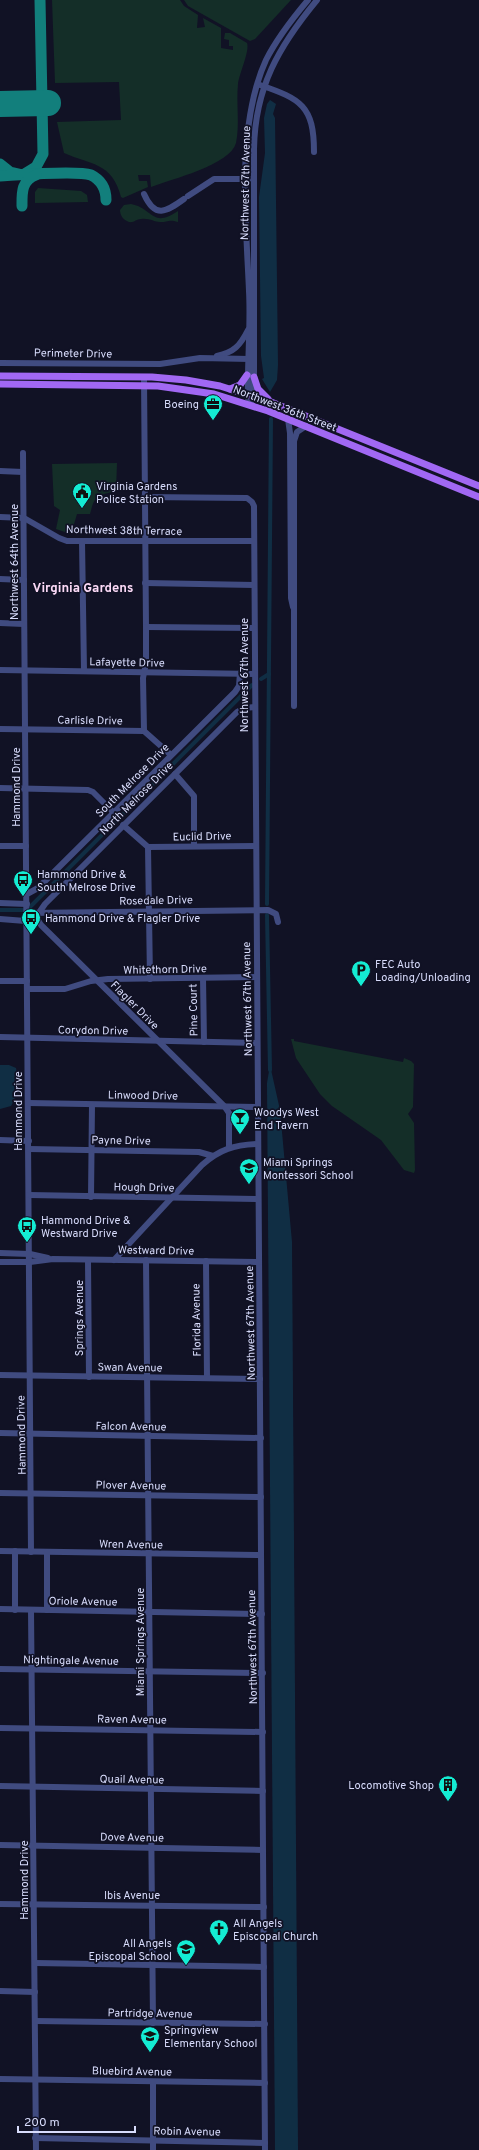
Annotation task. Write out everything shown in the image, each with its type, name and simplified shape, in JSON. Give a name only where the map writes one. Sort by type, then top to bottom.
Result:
[{"type":"main road","points":[[230,389],[240,385],[247,374]]},
{"type":"main road","name":"Northwest 36th Street","points":[[0,376],[144,377],[186,380],[230,389],[271,402],[479,486]]},
{"type":"main road","points":[[20,376],[20,384]]},
{"type":"main road","points":[[254,377],[258,389],[271,402]]},
{"type":"main road","name":"Northwest 36th Street","points":[[0,384],[143,386],[200,391],[249,404],[479,497]]},
{"type":"street","name":"Northwest 67th Avenue","points":[[249,404],[247,374],[249,327],[246,179],[248,123],[257,84],[274,45],[308,0]]},
{"type":"street","name":"Northwest 67th Avenue","points":[[249,394],[254,377],[255,359],[255,128],[264,86],[282,46],[318,0]]},
{"type":"street","points":[[257,84],[295,99],[306,111],[313,126],[314,152]]},
{"type":"street","points":[[144,194],[150,206],[160,211],[168,210],[214,179],[254,179]]},
{"type":"street","points":[[210,358],[235,350],[241,344],[249,327]]},
{"type":"street","points":[[210,358],[255,359]]},
{"type":"street","name":"Perimeter Drive","points":[[0,363],[168,364],[210,358]]},
{"type":"street","points":[[144,377],[146,627],[144,731],[171,755]]},
{"type":"street","points":[[288,419],[290,433],[291,598],[294,611]]},
{"type":"street","points":[[294,706],[294,611],[296,598],[294,440],[297,432],[306,426]]},
{"type":"street","name":"Northwest 64th Avenue","points":[[23,453],[24,624],[26,671]]},
{"type":"street","points":[[0,471],[23,472]]},
{"type":"street","name":"Northwest 67th Avenue","points":[[144,497],[247,498],[254,505],[254,707],[263,1673],[265,2147]]},
{"type":"street","name":"Northwest 38th Terrace","points":[[0,517],[24,518],[63,540],[254,541]]},
{"type":"street","points":[[82,541],[84,672]]},
{"type":"street","points":[[0,580],[24,580]]},
{"type":"street","points":[[145,583],[254,585]]},
{"type":"street","points":[[0,623],[24,624]]},
{"type":"street","points":[[146,627],[254,628]]},
{"type":"street","name":"Lafayette Drive","points":[[0,670],[255,674]]},
{"type":"street","name":"Hammond Drive","points":[[26,671],[31,1552]]},
{"type":"street","name":"South Melrose Drive","points":[[27,894],[38,888],[237,690],[240,673]]},
{"type":"street","name":"North Melrose Drive","points":[[38,913],[45,904],[123,825],[237,712],[244,708],[254,707]]},
{"type":"street","name":"Carlisle Drive","points":[[0,729],[144,731]]},
{"type":"street","points":[[175,774],[194,796],[194,846]]},
{"type":"street","points":[[0,788],[88,790],[93,792],[113,812]]},
{"type":"street","points":[[123,825],[148,847],[150,979]]},
{"type":"street","points":[[0,846],[26,846]]},
{"type":"street","name":"Euclid Drive","points":[[148,847],[256,846]]},
{"type":"street","points":[[0,903],[27,904]]},
{"type":"street","points":[[45,904],[49,913]]},
{"type":"street","name":"Rosedale Drive","points":[[27,916],[38,913],[256,909],[273,911],[278,922]]},
{"type":"street","points":[[0,919],[27,916],[38,922],[38,913]]},
{"type":"street","name":"Flagler Drive","points":[[38,922],[157,1041],[226,1107]]},
{"type":"street","name":"Whitethorn Drive","points":[[27,989],[64,988],[91,981],[256,977]]},
{"type":"street","name":"Pine Court","points":[[203,978],[204,1042]]},
{"type":"street","points":[[0,981],[27,981]]},
{"type":"street","name":"Corydon Drive","points":[[0,1037],[257,1043]]},
{"type":"street","name":"Linwood Drive","points":[[28,1104],[258,1107]]},
{"type":"street","points":[[91,1197],[92,1104]]},
{"type":"street","points":[[226,1107],[229,1113],[229,1148]]},
{"type":"street","points":[[0,1140],[29,1141]]},
{"type":"street","points":[[114,1260],[171,1197],[212,1156],[239,1145],[258,1144]]},
{"type":"street","name":"Payne Drive","points":[[29,1149],[199,1152],[212,1156]]},
{"type":"street","name":"Hough Drive","points":[[29,1195],[258,1199]]},
{"type":"street","name":"Westward Drive","points":[[0,1253],[30,1254],[54,1259]]},
{"type":"street","name":"Westward Drive","points":[[0,1262],[30,1262],[54,1259],[259,1262]]},
{"type":"street","name":"Springs Avenue","points":[[88,1260],[89,1376]]},
{"type":"street","name":"Miami Springs Avenue","points":[[146,1260],[150,1612],[152,2023]]},
{"type":"street","name":"Florida Avenue","points":[[206,1261],[207,1378]]},
{"type":"street","name":"Swan Avenue","points":[[0,1375],[260,1379]]},
{"type":"street","name":"Falcon Avenue","points":[[0,1434],[261,1438]]},
{"type":"street","name":"Plover Avenue","points":[[0,1492],[261,1497]]},
{"type":"street","name":"Wren Avenue","points":[[0,1551],[261,1555]]},
{"type":"street","points":[[15,1551],[15,1610]]},
{"type":"street","points":[[47,1552],[47,1610]]},
{"type":"street","name":"Oriole Avenue","points":[[0,1610],[262,1614]]},
{"type":"street","name":"Hammond Drive","points":[[31,1610],[34,1786],[34,2021],[36,2150]]},
{"type":"street","name":"Nightingale Avenue","points":[[0,1669],[263,1673]]},
{"type":"street","name":"Raven Avenue","points":[[0,1728],[150,1729],[263,1732]]},
{"type":"street","name":"Quail Avenue","points":[[0,1786],[263,1791]]},
{"type":"street","name":"Dove Avenue","points":[[0,1845],[263,1850]]},
{"type":"street","name":"Ibis Avenue","points":[[0,1904],[152,1905],[264,1908]]},
{"type":"street","points":[[35,1963],[264,1967]]},
{"type":"street","points":[[0,1991],[35,1992]]},
{"type":"street","name":"Partridge Avenue","points":[[34,2021],[265,2024]]},
{"type":"street","name":"Bluebird Avenue","points":[[0,2079],[265,2083]]},
{"type":"street","points":[[153,2082],[153,2150]]},
{"type":"street","name":"Robin Avenue","points":[[35,2138],[152,2140],[265,2147]]},
{"type":"green space","points":[[52,0],[180,0],[184,6],[198,15],[197,28],[205,27],[203,18],[221,28],[221,48],[233,50],[233,46],[229,46],[229,40],[224,39],[225,33],[230,33],[247,43],[248,47],[246,57],[238,84],[238,121],[236,143],[231,151],[223,158],[199,170],[151,187],[150,175],[138,175],[139,181],[147,181],[148,187],[123,198],[121,197],[112,177],[106,171],[92,163],[64,153],[57,122],[121,120],[119,82],[55,83]]},
{"type":"green space","points":[[184,0],[291,0],[255,39],[250,41],[188,6]]},
{"type":"green space","points":[[38,188],[81,191],[87,195],[88,202],[35,203],[35,192]]},
{"type":"green space","points":[[131,204],[144,209],[158,218],[169,216],[178,211],[178,222],[158,222],[139,219],[129,222],[122,217],[120,210],[124,205]]},
{"type":"green space","points":[[117,463],[116,491],[97,497],[93,503],[90,514],[77,514],[71,534],[56,529],[60,510],[54,506],[52,464]]},
{"type":"green space","points":[[291,1039],[294,1039],[294,1041],[403,1062],[404,1058],[414,1064],[413,1107],[408,1114],[414,1123],[414,1173],[404,1170],[381,1140],[332,1106],[320,1094],[296,1058]]},
{"type":"water","points":[[270,100],[276,104],[273,114],[275,118],[278,365],[277,380],[270,392],[262,379],[264,378],[261,356],[259,197],[265,153],[264,118],[267,104]]},
{"type":"water","points":[[0,1065],[9,1065],[16,1068],[18,1082],[16,1092],[11,1106],[0,1109]]},
{"type":"water","points":[[270,1065],[280,1110],[292,1242],[298,2150],[275,2150],[267,1083]]},
{"type":"waterway","points":[[267,904],[271,419]]},
{"type":"waterway","points":[[261,679],[269,674]]},
{"type":"waterway","points":[[31,906],[252,685]]},
{"type":"waterway","points":[[0,910],[23,910]]},
{"type":"waterway","points":[[267,915],[270,1070]]},
{"type":"taxiway","points":[[0,164],[10,172],[23,175],[36,167],[43,154],[40,0]]},
{"type":"taxiway","points":[[0,176],[61,173],[91,175],[98,179],[102,185],[106,200]]},
{"type":"taxiway","points":[[22,206],[23,188],[27,181],[36,175]]},
{"type":"runway","points":[[0,104],[48,103]]},
{"type":"place","name":"Boeing","points":[[213,421]]},
{"type":"place","name":"Virginia Gardens Police Station","points":[[82,509]]},
{"type":"place","name":"Hammond Drive & South Melrose Drive","points":[[23,897]]},
{"type":"place","name":"Hammond Drive & Flagler Drive","points":[[31,935]]},
{"type":"place","name":"FEC Auto Loading/Unloading","points":[[361,987]]},
{"type":"place","name":"Woodys West End Tavern","points":[[240,1135]]},
{"type":"place","name":"Miami Springs Montessori School","points":[[249,1185]]},
{"type":"place","name":"Hammond Drive & Westward Drive","points":[[27,1243]]},
{"type":"place","name":"Locomotive Shop","points":[[448,1802]]},
{"type":"place","name":"All Angels Episcopal Church","points":[[219,1946]]},
{"type":"place","name":"All Angels Episcopal School","points":[[186,1966]]},
{"type":"place","name":"Springview Elementary School","points":[[150,2053]]},
{"type":"district","name":"Virginia Gardens","points":[[83,587]]}]
